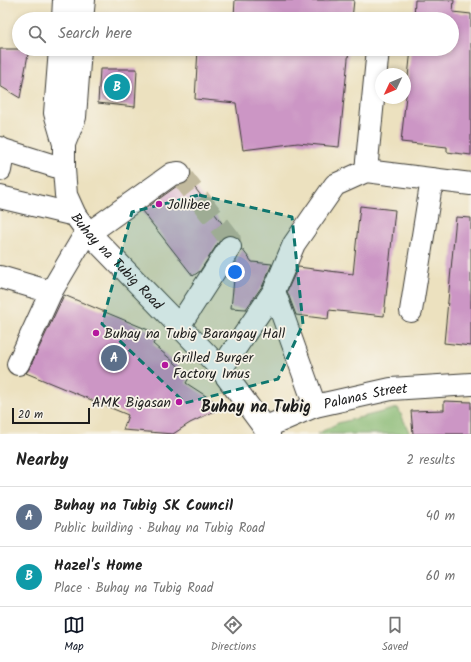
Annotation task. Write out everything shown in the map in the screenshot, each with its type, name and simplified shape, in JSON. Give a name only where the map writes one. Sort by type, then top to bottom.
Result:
[{"type":"street","points":[[63,12],[64,0]]},
{"type":"street","points":[[83,12],[84,0]]},
{"type":"street","name":"Buhay na Tubig Road","points":[[59,56],[55,113],[64,144],[66,195],[84,226],[221,369],[264,432]]},
{"type":"street","name":"Buhay na Tubig Road","points":[[64,144],[76,117],[80,56]]},
{"type":"street","points":[[366,171],[377,56]]},
{"type":"street","points":[[0,170],[2,159],[0,149],[64,169]]},
{"type":"street","points":[[221,369],[274,291],[294,244],[336,185],[366,171],[471,184]]},
{"type":"street","points":[[18,364],[51,292],[84,226],[172,174],[179,173]]},
{"type":"street","points":[[411,311],[432,180]]},
{"type":"street","points":[[0,197],[84,226]]},
{"type":"street","points":[[179,326],[230,247]]},
{"type":"street","points":[[0,277],[51,292]]},
{"type":"street","points":[[274,291],[315,406]]},
{"type":"street","name":"Palanas Street","points":[[264,432],[315,406],[391,389],[471,384]]},
{"type":"highlighted area","points":[[199,195],[292,217],[303,324],[278,379],[185,403],[102,324],[132,212]]},
{"type":"green space","points":[[398,408],[410,434],[317,434],[338,423]]},
{"type":"building","points":[[235,0],[354,0],[353,12],[234,12]]},
{"type":"building","points":[[415,0],[454,0],[453,12],[414,12]]},
{"type":"building","points":[[459,13],[471,14],[471,155],[447,152],[447,147],[401,142],[405,104],[411,104],[411,68],[409,68],[410,56],[459,56]]},
{"type":"building","points":[[0,49],[12,49],[12,56],[28,56],[20,98],[0,86]]},
{"type":"building","points":[[198,56],[348,56],[339,147],[298,143],[243,150],[236,103],[195,99]]},
{"type":"building","points":[[100,69],[137,69],[135,107],[98,103]]},
{"type":"building","points":[[189,180],[231,235],[225,236],[220,240],[200,271],[193,276],[142,211],[177,186],[186,183]]},
{"type":"building","points":[[360,206],[395,210],[384,316],[329,310],[328,319],[296,315],[287,291],[298,267],[353,274]]},
{"type":"building","points":[[456,217],[471,218],[471,346],[444,343]]},
{"type":"building","points":[[242,249],[252,262],[272,264],[263,285],[246,309],[231,308],[236,261]]},
{"type":"building","points":[[64,295],[158,334],[153,344],[190,376],[186,383],[223,407],[190,423],[173,434],[123,430],[128,415],[26,373]]},
{"type":"building","points":[[444,401],[471,402],[471,434],[413,434],[411,411],[444,410]]},
{"type":"tunnel","points":[[179,173],[230,239],[230,247]]},
{"type":"place","name":"Hazel's Home","points":[[117,87]]},
{"type":"place","name":"Jollibee","points":[[159,204]]},
{"type":"place","name":"Buhay na Tubig Barangay Hall","points":[[96,333]]},
{"type":"place","name":"Buhay na Tubig SK Council","points":[[114,358]]},
{"type":"place","name":"Grilled Burger Factory Imus","points":[[165,365]]},
{"type":"place","name":"AMK Bigasan","points":[[179,402]]},
{"type":"district","name":"Buhay na Tubig","points":[[256,406]]}]
